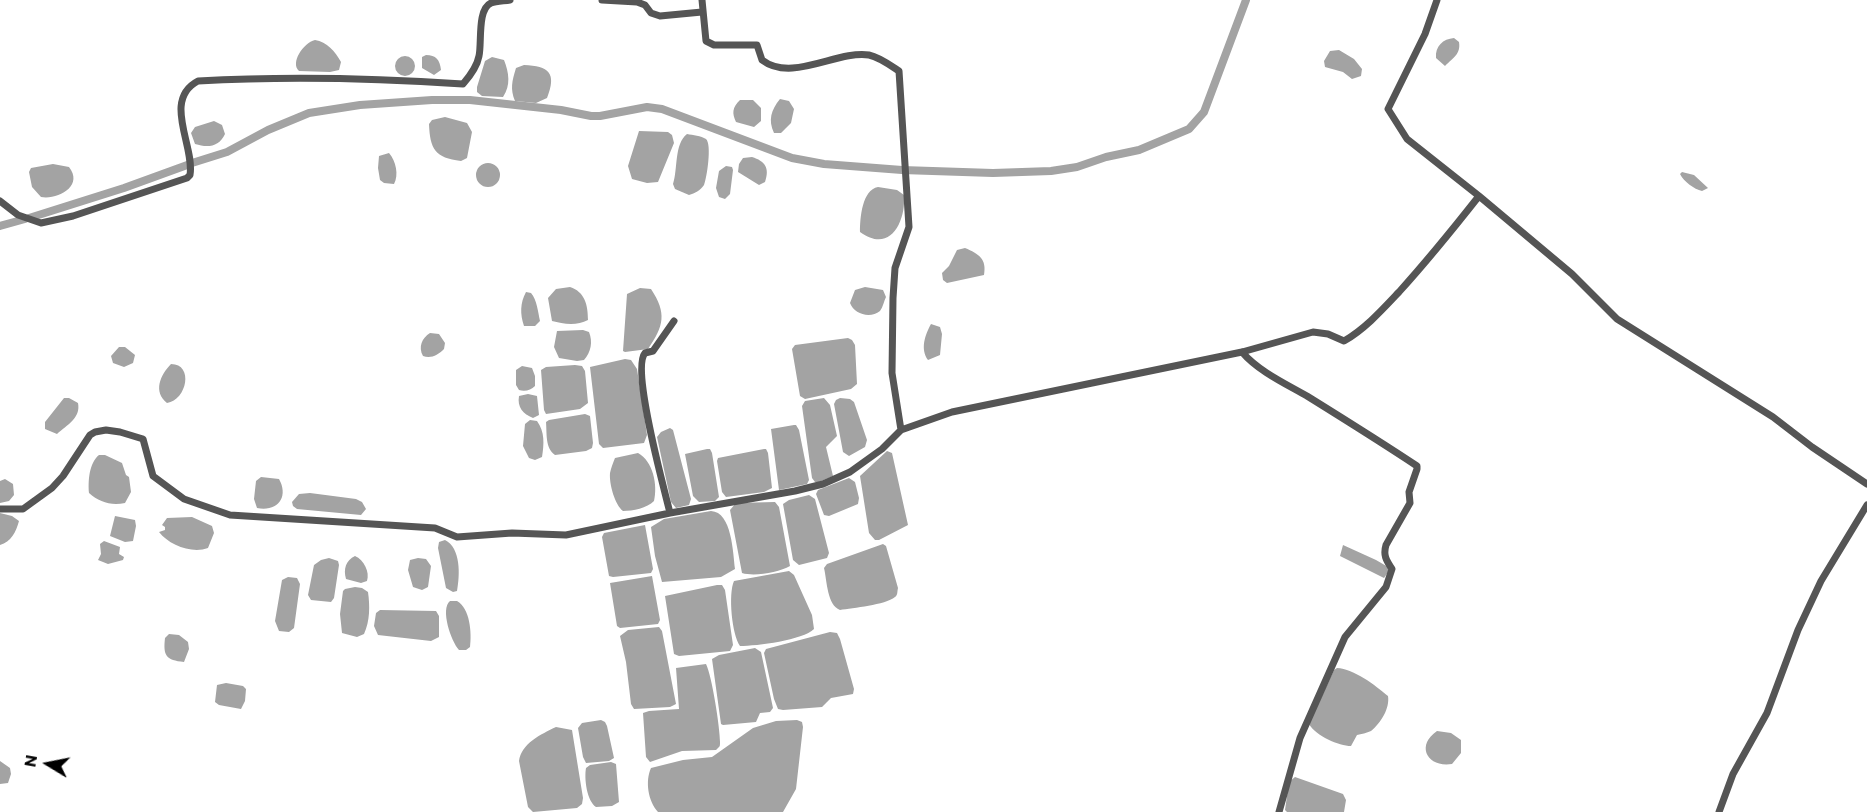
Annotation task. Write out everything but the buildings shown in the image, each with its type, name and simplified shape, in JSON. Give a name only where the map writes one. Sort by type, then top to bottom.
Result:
[{"type":"street","points":[[0,201],[18,215],[41,223],[73,216],[187,178],[190,175],[191,162],[181,114],[183,95],[189,86],[198,81],[320,77],[423,80],[463,84],[472,75],[479,57],[482,15],[486,7],[491,3],[510,0]]},
{"type":"street","points":[[602,0],[636,2],[645,5],[651,13],[660,16],[702,12]]},
{"type":"street","points":[[702,0],[706,41],[714,45],[757,45],[762,60],[776,67],[810,67],[842,57],[869,56],[899,71],[909,227],[895,268],[892,373],[902,430]]},
{"type":"street","points":[[1437,0],[1425,34],[1388,109],[1407,139],[1572,274],[1617,319],[1773,417],[1867,484]]},
{"type":"street","points":[[0,508],[23,509],[36,500],[63,476],[90,435],[106,430],[143,439],[153,476],[184,499],[230,515],[435,528],[457,537],[512,532],[566,535],[670,513],[795,491],[823,484],[850,472],[882,449],[902,430],[952,412],[1242,352],[1313,332],[1328,334],[1344,341],[1382,311],[1479,196]]},
{"type":"street","points":[[670,513],[646,406],[641,361],[645,353],[653,351],[674,321]]},
{"type":"street","points":[[1242,352],[1271,375],[1417,466],[1409,492],[1410,503],[1386,545],[1384,553],[1392,569],[1389,581],[1345,637],[1300,738],[1279,812]]},
{"type":"street","points":[[1719,812],[1733,774],[1767,714],[1798,630],[1821,581],[1867,505]]},
{"type":"shaded area","points":[[1454,38],[1459,42],[1459,50],[1445,66],[1436,58],[1437,50],[1443,42]]},
{"type":"shaded area","points":[[315,40],[327,45],[336,54],[341,62],[339,70],[299,71],[296,63],[299,54],[306,45]]},
{"type":"shaded area","points":[[1339,50],[1354,59],[1362,69],[1361,76],[1352,79],[1343,72],[1325,67],[1324,61],[1330,51]]},
{"type":"shaded area","points":[[426,55],[435,57],[440,63],[441,70],[434,75],[422,68],[422,57]]},
{"type":"shaded area","points":[[405,56],[412,59],[415,66],[412,73],[405,76],[398,73],[395,66],[398,59]]},
{"type":"shaded area","points":[[492,57],[504,60],[507,70],[508,83],[503,97],[482,96],[477,92],[485,61]]},
{"type":"shaded area","points":[[524,65],[540,67],[549,72],[551,82],[547,98],[536,103],[515,101],[512,89],[513,77],[516,68]]},
{"type":"shaded area","points":[[780,99],[789,101],[794,109],[791,123],[781,133],[774,133],[771,115]]},
{"type":"shaded area","points":[[740,100],[753,100],[761,108],[761,121],[754,127],[736,122],[734,111]]},
{"type":"shaded area","points":[[445,117],[467,123],[472,132],[467,158],[461,161],[440,155],[433,146],[429,124],[432,120]]},
{"type":"shaded area","points":[[214,121],[222,125],[225,134],[220,142],[204,146],[195,144],[191,133],[195,127]]},
{"type":"shaded area","points":[[639,131],[668,132],[672,135],[674,143],[658,182],[647,183],[632,179],[628,166]]},
{"type":"shaded area","points":[[687,134],[706,139],[709,147],[708,169],[704,185],[697,192],[689,195],[675,189],[673,184],[678,150]]},
{"type":"shaded area","points":[[389,153],[396,168],[394,184],[380,180],[378,168],[379,156]]},
{"type":"shaded area","points":[[752,157],[763,163],[767,169],[765,182],[759,185],[738,172],[743,158]]},
{"type":"shaded area","points":[[488,163],[496,167],[500,175],[496,183],[488,187],[480,183],[476,175],[480,167]]},
{"type":"shaded area","points":[[53,164],[69,167],[73,174],[71,186],[61,194],[41,197],[32,187],[29,172],[31,168]]},
{"type":"shaded area","points":[[726,166],[732,167],[733,170],[730,194],[725,199],[719,197],[716,188],[719,171]]},
{"type":"shaded area","points":[[1682,172],[1694,175],[1708,188],[1702,191],[1693,187],[1682,177],[1680,174]]},
{"type":"shaded area","points":[[878,187],[897,190],[904,195],[899,224],[888,237],[880,239],[871,238],[860,232],[861,212],[865,199],[868,193]]},
{"type":"shaded area","points":[[965,248],[981,258],[985,269],[984,275],[947,283],[943,280],[942,273],[949,266],[957,250]]},
{"type":"shaded area","points":[[570,287],[579,292],[585,300],[588,320],[570,324],[552,321],[548,298],[556,289]]},
{"type":"shaded area","points":[[865,287],[883,290],[886,297],[880,311],[872,315],[855,310],[850,303],[855,290]]},
{"type":"shaded area","points":[[640,288],[651,289],[660,305],[662,319],[648,349],[625,352],[623,351],[627,294]]},
{"type":"shaded area","points":[[526,292],[531,293],[537,306],[540,321],[535,326],[524,326],[521,313]]},
{"type":"shaded area","points":[[931,324],[940,327],[942,334],[940,355],[928,360],[924,347],[925,337]]},
{"type":"shaded area","points":[[583,330],[589,332],[591,343],[584,360],[559,358],[554,347],[557,331]]},
{"type":"shaded area","points":[[430,333],[439,334],[445,343],[444,349],[434,356],[426,357],[423,356],[421,346],[425,337]]},
{"type":"shaded area","points":[[848,338],[855,345],[857,384],[851,389],[805,399],[800,396],[792,349],[795,345]]},
{"type":"shaded area","points":[[119,347],[125,347],[135,355],[133,363],[124,367],[113,363],[111,356]]},
{"type":"shaded area","points":[[625,359],[631,360],[637,369],[647,435],[644,443],[603,448],[599,444],[590,367]]},
{"type":"shaded area","points":[[171,364],[183,370],[185,382],[179,396],[167,403],[159,389],[161,378]]},
{"type":"shaded area","points":[[522,366],[532,368],[535,376],[535,386],[526,391],[519,390],[516,385],[516,370]]},
{"type":"shaded area","points":[[582,366],[585,371],[588,403],[580,409],[546,414],[541,370],[546,367]]},
{"type":"shaded area","points":[[528,394],[537,396],[539,415],[533,418],[524,412],[519,404],[519,396]]},
{"type":"shaded area","points":[[64,398],[78,403],[78,408],[72,421],[57,434],[45,429],[45,422]]},
{"type":"shaded area","points":[[824,398],[830,405],[837,436],[826,447],[833,476],[815,482],[812,478],[802,406],[805,401]]},
{"type":"shaded area","points":[[840,398],[854,402],[867,440],[865,447],[849,456],[843,452],[834,404]]},
{"type":"shaded area","points":[[585,414],[590,416],[592,448],[586,451],[555,455],[548,444],[546,422]]},
{"type":"shaded area","points":[[530,420],[537,421],[543,438],[542,457],[535,460],[529,458],[523,446],[525,424]]},
{"type":"shaded area","points":[[796,425],[809,480],[807,484],[779,490],[771,429]]},
{"type":"shaded area","points":[[670,428],[673,430],[691,499],[689,505],[676,508],[671,502],[657,437],[661,432]]},
{"type":"shaded area","points":[[710,449],[712,453],[719,497],[715,501],[699,502],[693,496],[685,454]]},
{"type":"shaded area","points":[[766,449],[772,488],[764,492],[726,497],[722,492],[718,458]]},
{"type":"shaded area","points":[[887,451],[892,453],[908,525],[875,540],[869,533],[860,476]]},
{"type":"shaded area","points":[[638,453],[651,467],[655,488],[654,501],[640,509],[623,511],[613,494],[610,471],[615,458]]},
{"type":"shaded area","points":[[99,455],[105,455],[122,463],[129,477],[131,492],[125,503],[106,502],[89,493],[91,467]]},
{"type":"shaded area","points":[[261,477],[279,479],[282,486],[280,502],[271,508],[257,508],[254,499],[256,481]]},
{"type":"shaded area","points":[[849,478],[855,482],[859,498],[858,504],[829,516],[824,515],[816,494],[818,490]]},
{"type":"shaded area","points":[[5,479],[13,484],[14,495],[9,501],[0,503],[0,481]]},
{"type":"shaded area","points":[[310,493],[356,499],[362,502],[366,509],[361,515],[297,509],[293,506],[292,502],[299,494]]},
{"type":"shaded area","points":[[809,495],[815,499],[829,553],[827,558],[799,565],[793,560],[783,504],[789,500]]},
{"type":"shaded area","points":[[775,502],[779,507],[790,566],[767,573],[742,573],[730,510],[736,503]]},
{"type":"shaded area","points":[[711,511],[718,513],[727,526],[735,569],[721,577],[662,582],[651,527],[664,519]]},
{"type":"shaded area","points":[[0,513],[12,516],[19,521],[12,536],[0,545]]},
{"type":"shaded area","points":[[115,516],[135,520],[133,541],[125,542],[110,536]]},
{"type":"shaded area","points":[[192,517],[212,526],[214,533],[208,548],[195,550],[181,547],[163,537],[159,532],[165,530],[162,525],[167,518]]},
{"type":"shaded area","points":[[645,525],[653,569],[651,573],[609,576],[602,537],[604,533]]},
{"type":"shaded area","points":[[445,540],[457,555],[459,577],[457,591],[453,592],[446,588],[438,548],[439,542]]},
{"type":"shaded area","points":[[104,541],[120,547],[119,554],[124,557],[123,560],[108,564],[98,560],[101,554],[100,544]]},
{"type":"shaded area","points":[[883,544],[886,546],[898,588],[896,596],[869,606],[840,610],[830,598],[824,568],[827,564]]},
{"type":"shaded area","points":[[1343,545],[1376,560],[1388,567],[1389,571],[1384,578],[1340,556]]},
{"type":"shaded area","points":[[355,556],[366,567],[367,581],[361,583],[346,579],[346,565]]},
{"type":"shaded area","points":[[329,558],[338,561],[339,565],[334,598],[331,602],[311,600],[308,595],[314,565]]},
{"type":"shaded area","points":[[426,559],[431,566],[428,587],[422,590],[413,587],[408,570],[410,560]]},
{"type":"shaded area","points":[[789,571],[794,575],[812,615],[814,629],[790,639],[768,644],[740,646],[732,614],[731,595],[734,581]]},
{"type":"shaded area","points":[[652,576],[660,620],[658,624],[620,628],[617,626],[610,583]]},
{"type":"shaded area","points":[[288,577],[297,578],[300,584],[294,628],[289,632],[279,631],[275,621],[282,580]]},
{"type":"shaded area","points":[[722,585],[725,590],[733,645],[730,651],[679,656],[674,654],[665,596]]},
{"type":"shaded area","points":[[355,587],[368,592],[369,603],[366,629],[364,634],[357,637],[342,633],[340,614],[343,591]]},
{"type":"shaded area","points":[[450,601],[457,601],[461,604],[467,615],[471,641],[470,647],[466,650],[459,650],[450,633],[446,611]]},
{"type":"shaded area","points":[[380,610],[436,611],[439,616],[439,637],[431,641],[378,635],[374,626],[376,613]]},
{"type":"shaded area","points":[[659,627],[662,631],[676,704],[670,707],[634,709],[631,704],[620,636],[628,630]]},
{"type":"shaded area","points":[[830,632],[837,633],[840,639],[854,689],[853,694],[831,698],[822,707],[778,709],[764,653],[766,649]]},
{"type":"shaded area","points":[[169,634],[179,635],[188,642],[189,649],[184,662],[173,660],[165,653],[165,638]]},
{"type":"shaded area","points":[[755,648],[761,652],[773,708],[770,712],[760,713],[756,722],[723,725],[721,724],[712,659],[719,655]]},
{"type":"shaded area","points":[[706,664],[715,702],[720,746],[716,750],[682,751],[650,762],[646,757],[643,713],[679,709],[676,668]]},
{"type":"shaded area","points":[[1337,668],[1357,674],[1388,696],[1386,710],[1378,724],[1371,731],[1357,735],[1351,746],[1328,739],[1309,724]]},
{"type":"shaded area","points":[[226,683],[243,686],[246,689],[245,701],[241,709],[219,705],[215,702],[217,685]]},
{"type":"shaded area","points":[[601,720],[607,726],[614,758],[609,761],[586,763],[578,728],[582,723]]},
{"type":"shaded area","points":[[797,720],[802,722],[803,727],[796,789],[783,812],[658,812],[650,797],[648,785],[651,768],[683,760],[712,757],[753,728],[776,721]]},
{"type":"shaded area","points":[[556,727],[572,730],[582,804],[577,808],[533,812],[528,807],[519,761],[524,750],[533,740]]},
{"type":"shaded area","points":[[1437,731],[1451,733],[1461,740],[1461,753],[1452,764],[1436,763],[1427,755],[1427,743]]},
{"type":"shaded area","points":[[0,761],[10,768],[8,783],[0,784]]},
{"type":"shaded area","points":[[611,762],[616,764],[619,802],[612,806],[596,807],[590,800],[587,789],[586,768],[590,765]]},
{"type":"shaded area","points":[[1295,777],[1343,794],[1346,800],[1344,812],[1287,812],[1285,810],[1289,782]]},
{"type":"waterway","points":[[192,163],[227,152],[268,130],[309,113],[360,105],[470,100],[561,110],[591,116],[647,107],[662,109],[792,158],[824,164],[902,170],[993,173],[1051,171],[1077,167],[1106,157],[1139,150],[1189,129],[1204,112],[1246,0]]},
{"type":"waterway","points":[[29,218],[190,164]]},
{"type":"waterway","points":[[0,226],[25,219]]}]
